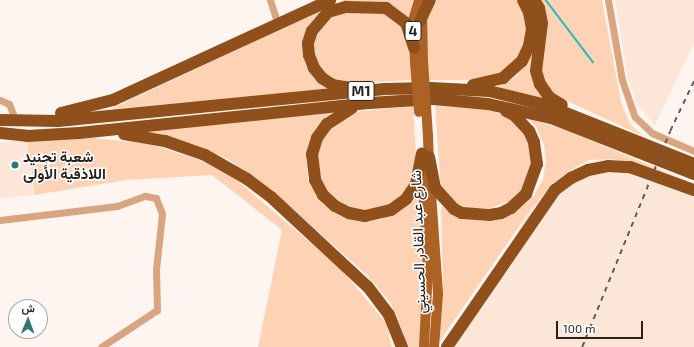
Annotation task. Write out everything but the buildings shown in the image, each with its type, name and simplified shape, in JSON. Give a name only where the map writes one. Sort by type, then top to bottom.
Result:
[{"type":"highway","points":[[16,121],[86,109],[113,100],[330,0]]},
{"type":"highway","points":[[420,21],[429,0]]},
{"type":"highway","points":[[431,88],[487,84],[503,78],[516,68],[526,53],[531,37],[531,20],[523,0]]},
{"type":"highway","points":[[534,0],[539,8],[542,23],[536,71],[540,84],[549,97],[582,118]]},
{"type":"highway","points":[[384,89],[340,86],[322,78],[314,68],[309,56],[308,43],[315,25],[323,16],[340,8],[380,7],[391,10],[406,23],[414,48]]},
{"type":"highway","name":"M1","points":[[0,120],[58,121],[384,89],[431,88],[489,91],[546,105],[582,118],[694,164]]},
{"type":"highway","name":"M1","points":[[0,133],[27,136],[79,133],[370,103],[433,99],[488,104],[551,118],[694,174]]},
{"type":"highway","points":[[370,103],[341,113],[327,124],[317,138],[312,154],[313,173],[318,188],[328,201],[342,210],[357,215],[374,216],[391,210],[406,199],[416,184],[425,155]]},
{"type":"highway","points":[[425,155],[435,188],[454,209],[470,214],[489,215],[501,213],[519,202],[526,194],[536,174],[534,142],[526,127],[514,115],[488,104]]},
{"type":"highway","points":[[79,133],[125,134],[165,141],[206,155],[248,179],[271,197],[368,286],[389,315],[402,347]]},
{"type":"highway","points":[[447,347],[555,190],[571,178],[588,170],[608,166],[630,167],[694,190]]},
{"type":"main road","name":"4","points":[[419,0],[413,21],[414,48],[419,62]]},
{"type":"main road","name":"4","points":[[419,62],[420,21]]},
{"type":"main road","name":"شارع عبد القادر الحسيني","points":[[419,62],[425,155],[428,270],[424,347]]},
{"type":"main road","name":"شارع عبد القادر الحسيني","points":[[425,155],[438,294],[434,347]]},
{"type":"street","points":[[270,0],[278,24]]},
{"type":"street","points":[[608,0],[622,80],[635,117],[652,133],[694,151]]},
{"type":"street","points":[[0,100],[9,104],[16,121]]},
{"type":"street","points":[[0,220],[118,206],[146,196],[156,198],[162,214],[156,269],[157,310],[101,347]]},
{"type":"shaded area","points":[[413,0],[409,19],[389,4],[341,1]]},
{"type":"shaded area","points":[[436,0],[517,0],[524,12],[527,27],[525,43],[519,58],[508,70],[494,77],[478,80],[428,80],[426,29],[428,14]]},
{"type":"shaded area","points":[[540,0],[602,0],[621,102],[630,124],[643,136],[550,93],[542,82]]},
{"type":"shaded area","points":[[615,0],[694,0],[694,43],[655,125],[638,106],[628,80]]},
{"type":"shaded area","points":[[323,9],[313,20],[306,36],[305,51],[334,89],[111,109]]},
{"type":"shaded area","points":[[342,12],[384,13],[400,23],[409,48],[411,80],[351,83],[339,81],[327,75],[317,62],[314,41],[329,17]]},
{"type":"shaded area","points":[[537,40],[547,100],[497,87],[517,76]]},
{"type":"shaded area","points":[[413,106],[416,156],[411,181],[401,197],[391,205],[369,212],[346,209],[325,192],[315,166],[323,137],[328,129],[353,112]]},
{"type":"shaded area","points":[[435,106],[490,110],[511,118],[521,126],[532,149],[534,169],[529,184],[513,200],[490,208],[473,209],[455,204],[441,190]]},
{"type":"shaded area","points":[[332,113],[324,120],[308,148],[306,158],[308,181],[323,205],[350,219],[380,220],[406,206],[419,189],[423,301],[420,347],[407,347],[404,334],[390,302],[366,274],[269,188],[228,159],[161,134],[138,131]]},
{"type":"shaded area","points":[[529,119],[566,130],[694,184],[637,164],[611,159],[590,160],[573,168],[551,185],[531,209],[437,345],[443,284],[441,206],[453,215],[506,216],[533,197],[543,179],[546,161],[544,145],[536,127]]},
{"type":"shaded area","points":[[94,138],[151,144],[207,163],[238,181],[341,269],[386,323],[392,347],[258,347],[282,230],[212,175],[126,180],[35,195],[27,140]]},
{"type":"shaded area","points":[[27,140],[35,195],[0,198],[0,142]]},
{"type":"shaded area","points":[[617,162],[694,193],[694,347],[456,347],[535,200],[564,168]]},
{"type":"waterway","points":[[546,0],[593,62]]},
{"type":"railway","points":[[582,347],[670,131],[694,81]]},
{"type":"place","name":"شعبة تجنيد اللاذقية الأولى","points":[[15,165]]}]
